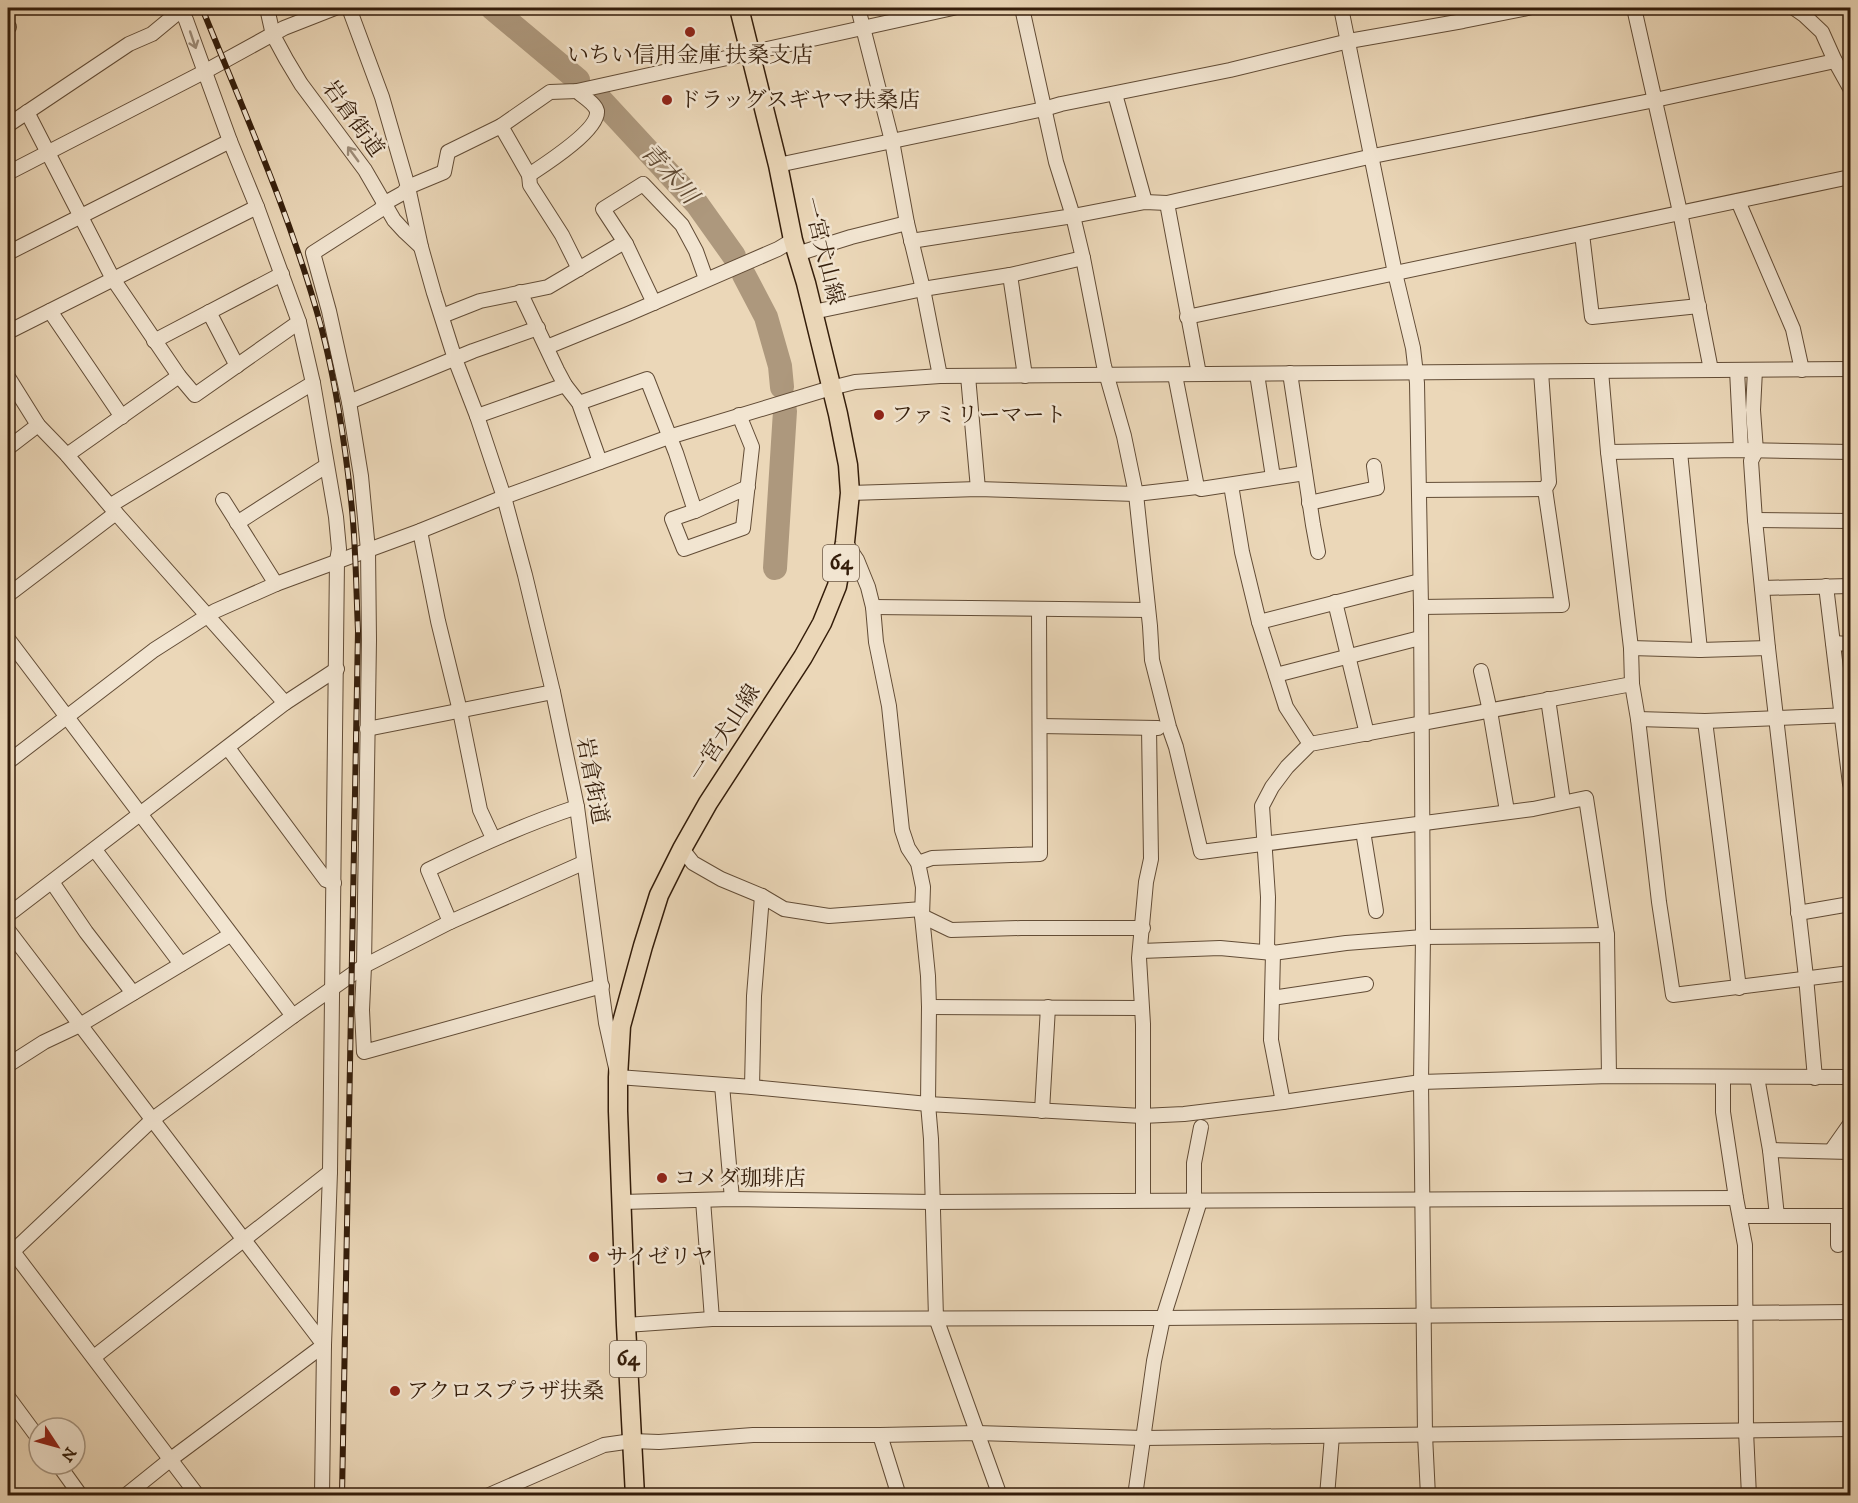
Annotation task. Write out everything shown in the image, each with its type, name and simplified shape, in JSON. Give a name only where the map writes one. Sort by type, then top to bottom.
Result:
[{"type":"main road","name":"一宮犬山線","points":[[635,1496],[626,1325],[618,1077],[621,1026],[659,895],[708,803],[803,657],[822,623],[837,586],[845,542],[850,493],[848,465],[831,388],[795,247],[778,165],[740,8]]},
{"type":"street","name":"岩倉街道","points":[[267,8],[273,35],[301,84],[365,170],[394,220],[422,247]]},
{"type":"street","points":[[8,173],[284,28],[334,8]]},
{"type":"street","name":"岩倉街道","points":[[349,8],[382,97],[454,359],[477,416],[504,497],[525,575],[577,807],[606,1023],[618,1077]]},
{"type":"street","points":[[858,8],[892,141],[940,376]]},
{"type":"street","points":[[602,986],[364,1052],[362,1010],[368,729],[368,550],[361,476],[349,402],[334,332],[313,253],[380,210],[385,203],[408,188],[444,172],[448,152],[501,126],[549,92],[577,91],[953,8]]},
{"type":"street","points":[[1022,8],[1064,193],[1083,258],[1104,366],[1124,436],[1136,494],[1152,660],[1201,852],[1422,824],[1586,798],[1606,935],[1609,1076]]},
{"type":"street","points":[[1341,8],[1373,156],[1395,273],[1413,348],[1415,372],[1421,607],[1423,937],[1421,1082],[1425,1435],[1428,1496]]},
{"type":"street","points":[[778,165],[1230,70],[1348,41],[1528,8]]},
{"type":"street","points":[[1634,8],[1680,212],[1711,370]]},
{"type":"street","points":[[1794,8],[1822,32],[1850,87]]},
{"type":"street","points":[[8,125],[129,44],[152,34],[181,9],[299,322],[313,383],[336,517],[339,549],[337,561],[330,1172],[322,1495]]},
{"type":"street","points":[[911,240],[1072,216],[1144,201],[1167,203],[1373,156],[1655,100],[1835,61]]},
{"type":"street","points":[[529,175],[587,132],[597,113],[596,108],[577,91]]},
{"type":"street","points":[[1114,94],[1144,201]]},
{"type":"street","points":[[27,112],[113,279],[179,376],[195,395],[299,322]]},
{"type":"street","points":[[501,126],[529,175],[530,185],[562,234],[579,269]]},
{"type":"street","points":[[8,253],[230,141]]},
{"type":"street","points":[[1187,317],[1851,177]]},
{"type":"street","points":[[654,303],[626,244],[603,209],[643,184],[682,225],[696,251],[706,279]]},
{"type":"street","points":[[1738,201],[1793,329],[1802,370]]},
{"type":"street","points":[[1167,203],[1199,374]]},
{"type":"street","points":[[8,332],[257,207]]},
{"type":"street","points":[[547,347],[778,249],[851,237],[907,223]]},
{"type":"street","points":[[1582,234],[1592,317],[1699,306]]},
{"type":"street","points":[[442,316],[480,301],[548,287],[621,244],[626,244]]},
{"type":"street","points":[[813,312],[923,289],[1010,275],[1083,258]]},
{"type":"street","points":[[154,340],[282,274]]},
{"type":"street","points":[[1010,275],[1025,376]]},
{"type":"street","points":[[520,292],[565,385],[579,403],[600,462]]},
{"type":"street","points":[[50,311],[122,417]]},
{"type":"street","points":[[209,312],[237,366]]},
{"type":"street","points":[[349,402],[538,328]]},
{"type":"street","points":[[8,762],[154,650],[207,616],[276,584],[669,437],[855,382],[940,376],[1851,369]]},
{"type":"street","points":[[1737,370],[1741,450]]},
{"type":"street","points":[[1755,370],[1753,410],[1756,451],[1751,461],[1755,520],[1806,977],[1815,1078]]},
{"type":"street","points":[[1601,371],[1631,648],[1632,684],[1673,995],[1851,973]]},
{"type":"street","points":[[1421,607],[1562,605],[1545,489],[1549,482],[1541,372]]},
{"type":"street","points":[[1290,373],[1318,552]]},
{"type":"street","points":[[1257,374],[1273,477]]},
{"type":"street","points":[[1175,375],[1197,487]]},
{"type":"street","points":[[68,455],[179,376]]},
{"type":"street","points":[[968,376],[978,489]]},
{"type":"street","points":[[8,377],[38,425],[68,455],[285,704]]},
{"type":"street","points":[[579,403],[648,379],[695,511]]},
{"type":"street","points":[[8,595],[114,509],[313,383]]},
{"type":"street","points":[[477,416],[565,385]]},
{"type":"street","points":[[739,415],[752,447],[748,487],[743,528],[684,549],[672,519],[748,487]]},
{"type":"street","points":[[8,448],[38,425]]},
{"type":"street","points":[[1608,452],[1741,450],[1851,452]]},
{"type":"street","points":[[1680,452],[1700,650]]},
{"type":"street","points":[[237,523],[326,466]]},
{"type":"street","points":[[1309,503],[1377,488],[1374,466]]},
{"type":"street","points":[[850,493],[978,489],[1136,494],[1197,487],[1201,489],[1305,473]]},
{"type":"street","points":[[1231,485],[1242,552],[1259,622],[1286,707],[1310,744]]},
{"type":"street","points":[[1419,490],[1545,489]]},
{"type":"street","points":[[223,500],[276,584]]},
{"type":"street","points":[[1755,520],[1851,521]]},
{"type":"street","points":[[420,531],[480,810],[493,838]]},
{"type":"street","points":[[845,542],[857,560],[873,607],[876,642],[889,706],[902,830],[908,848],[918,862],[923,887],[922,913],[929,1007],[928,1104],[936,1318],[1000,1496]]},
{"type":"street","points":[[1259,622],[1420,581]]},
{"type":"street","points":[[1826,586],[1833,643],[1846,714],[1851,784]]},
{"type":"street","points":[[1762,588],[1851,586]]},
{"type":"street","points":[[1335,602],[1368,734]]},
{"type":"street","points":[[873,607],[1148,610]]},
{"type":"street","points":[[918,862],[932,858],[1040,854],[1039,609]]},
{"type":"street","points":[[1276,675],[1420,638]]},
{"type":"street","points":[[8,639],[292,1016]]},
{"type":"street","points":[[1833,643],[1851,644]]},
{"type":"street","points":[[1631,648],[1700,650],[1768,648]]},
{"type":"street","points":[[8,915],[285,704],[337,669]]},
{"type":"street","points":[[1481,671],[1507,811]]},
{"type":"street","points":[[1283,1102],[1271,1040],[1273,954],[1267,948],[1268,897],[1262,806],[1272,787],[1287,767],[1310,744],[1632,684]]},
{"type":"street","points":[[368,729],[553,692]]},
{"type":"street","points":[[1548,699],[1563,801]]},
{"type":"street","points":[[1638,719],[1705,721],[1846,714]]},
{"type":"street","points":[[1705,721],[1739,988]]},
{"type":"street","points":[[1040,726],[1169,727]]},
{"type":"street","points":[[1143,1200],[1143,1024],[1139,958],[1146,882],[1151,859],[1149,728]]},
{"type":"street","points":[[228,748],[326,880],[334,884]]},
{"type":"street","points":[[450,922],[428,870],[493,838],[536,820],[577,807]]},
{"type":"street","points":[[1364,831],[1376,911]]},
{"type":"street","points":[[682,849],[693,863],[784,909],[829,916],[922,913],[951,930],[1143,928]]},
{"type":"street","points":[[95,850],[181,964]]},
{"type":"street","points":[[198,1496],[94,1357],[9,1251],[153,1119],[364,966],[450,922],[584,863]]},
{"type":"street","points":[[52,882],[86,932],[133,993]]},
{"type":"street","points":[[752,1087],[754,996],[762,896]]},
{"type":"street","points":[[1798,913],[1851,904]]},
{"type":"street","points":[[8,930],[324,1346]]},
{"type":"street","points":[[8,1065],[230,935]]},
{"type":"street","points":[[1141,951],[1220,948],[1273,954],[1346,943],[1423,937],[1606,935]]},
{"type":"street","points":[[1272,998],[1366,984]]},
{"type":"street","points":[[929,1007],[1141,1008]]},
{"type":"street","points":[[1042,1111],[1048,1007]]},
{"type":"street","points":[[618,1077],[928,1104],[1142,1116],[1184,1114],[1283,1102],[1421,1082],[1609,1076],[1851,1077]]},
{"type":"street","points":[[1724,1077],[1723,1112],[1745,1245],[1746,1431],[1749,1496]]},
{"type":"street","points":[[1756,1077],[1770,1150],[1777,1216]]},
{"type":"street","points":[[722,1085],[732,1198]]},
{"type":"street","points":[[1832,1151],[1851,1124]]},
{"type":"street","points":[[1135,1496],[1162,1318],[1197,1201],[1194,1163],[1201,1127]]},
{"type":"street","points":[[1770,1150],[1851,1152]]},
{"type":"street","points":[[94,1357],[330,1172]]},
{"type":"street","points":[[622,1203],[732,1198],[933,1202],[1736,1198]]},
{"type":"street","points":[[703,1200],[712,1318]]},
{"type":"street","points":[[1740,1216],[1844,1216],[1838,1245]]},
{"type":"street","points":[[626,1325],[712,1318],[1162,1318],[1851,1312]]},
{"type":"street","points":[[124,1496],[324,1346]]},
{"type":"street","points":[[8,1397],[27,1423]]},
{"type":"street","points":[[487,1496],[604,1445],[632,1441],[659,1442],[753,1435],[880,1436],[977,1433],[1144,1438],[1851,1429]]},
{"type":"street","points":[[880,1436],[899,1496]]},
{"type":"street","points":[[1327,1496],[1332,1436]]},
{"type":"street","points":[[67,1476],[81,1496]]},
{"type":"waterway","name":"青木川","points":[[492,8],[578,80]]},
{"type":"waterway","name":"青木川","points":[[598,97],[697,204],[734,256]]},
{"type":"waterway","name":"青木川","points":[[744,275],[766,317],[780,366],[782,387]]},
{"type":"waterway","name":"青木川","points":[[775,568],[785,411]]},
{"type":"railway","points":[[202,8],[267,167],[310,289],[336,393],[353,516],[358,631],[342,1496]]},
{"type":"place","name":"いちい信用金庫 扶桑支店","points":[[690,32]]},
{"type":"place","name":"ドラッグスギヤマ扶桑店","points":[[667,100]]},
{"type":"place","name":"ファミリーマート","points":[[879,415]]},
{"type":"place","name":"コメダ珈琲店","points":[[662,1178]]},
{"type":"place","name":"サイゼリヤ","points":[[594,1257]]},
{"type":"place","name":"アクロスプラザ扶桑","points":[[395,1391]]}]
